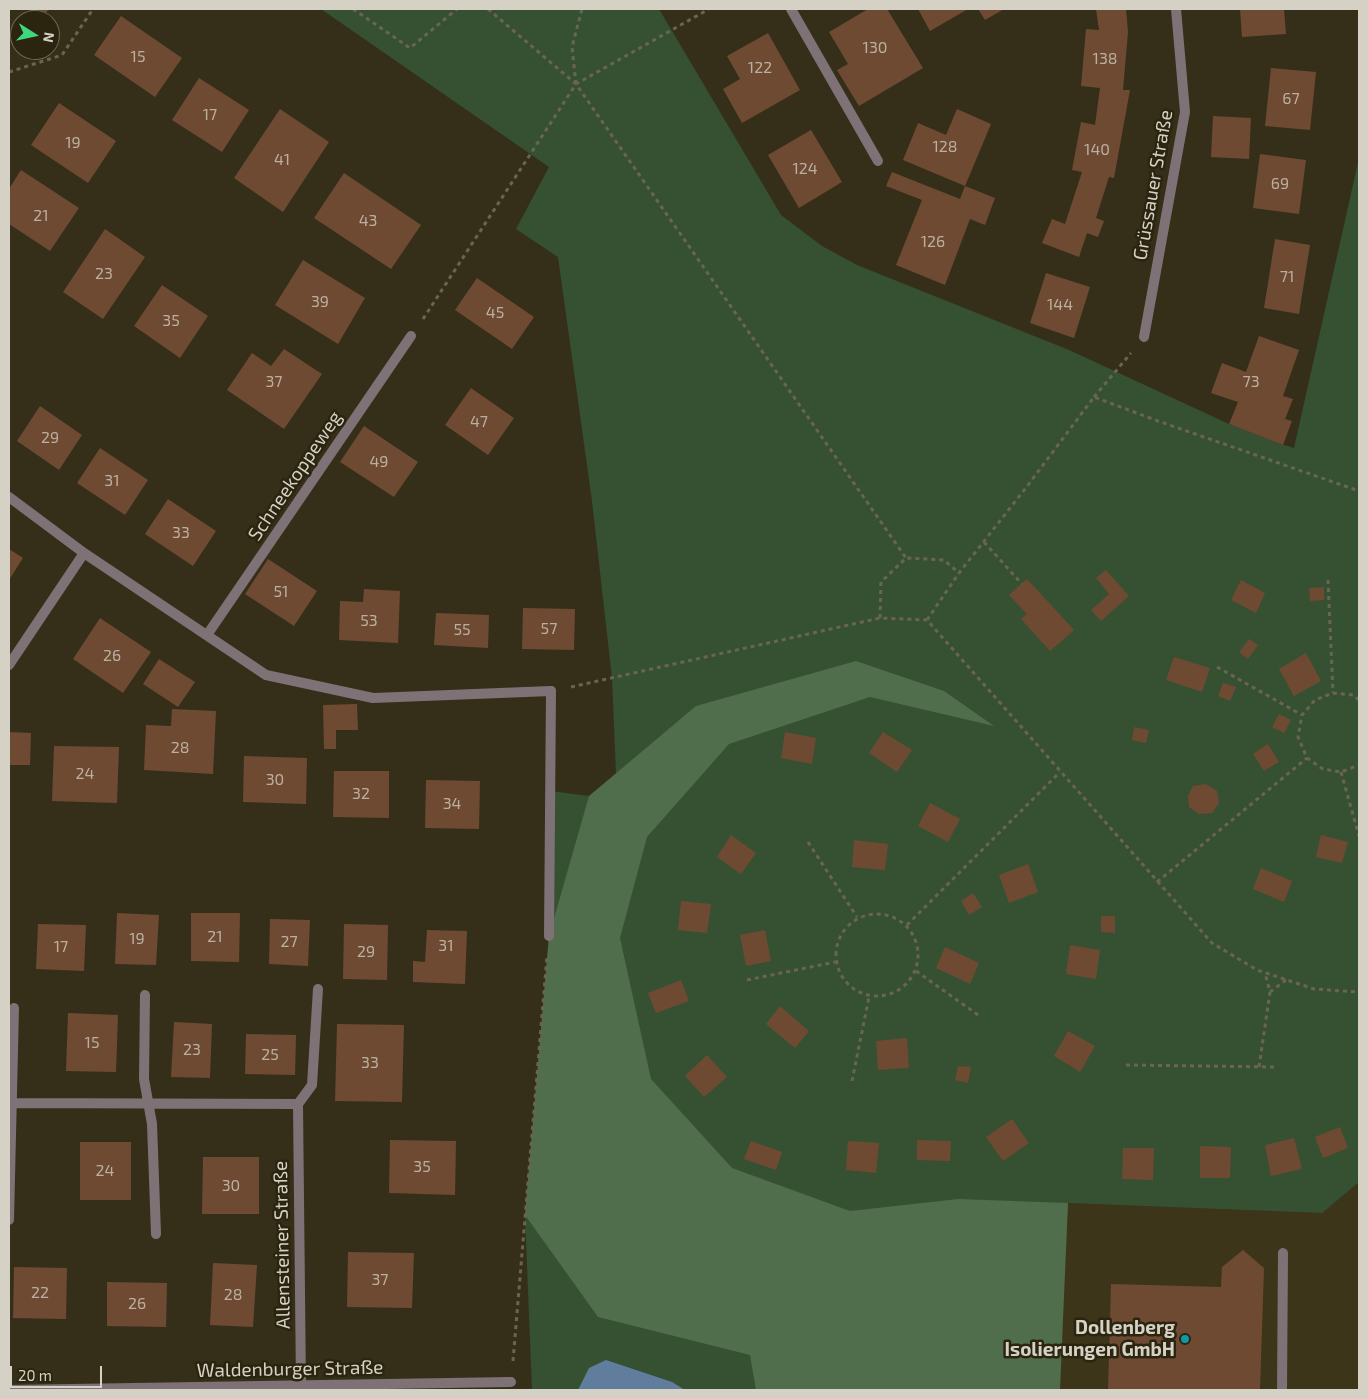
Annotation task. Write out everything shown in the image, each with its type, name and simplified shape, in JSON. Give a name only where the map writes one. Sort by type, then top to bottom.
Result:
[{"type":"street","points":[[791,9],[878,161]]},
{"type":"street","name":"Grüssauer Straße","points":[[1144,337],[1186,112],[1176,9]]},
{"type":"street","name":"Schneekoppeweg","points":[[207,635],[411,336]]},
{"type":"street","points":[[9,497],[84,553],[266,675],[373,698],[551,691],[549,936]]},
{"type":"street","points":[[9,665],[84,553]]},
{"type":"street","points":[[10,1103],[298,1104],[312,1085],[318,989]]},
{"type":"street","points":[[145,995],[144,1079],[152,1124],[156,1234]]},
{"type":"street","points":[[9,1220],[10,1103],[14,1008]]},
{"type":"street","name":"Allensteiner Straße","points":[[298,1104],[301,1386]]},
{"type":"street","points":[[1282,1390],[1283,1253]]},
{"type":"street","name":"Waldenburger Straße","points":[[9,1390],[511,1382]]},
{"type":"path","points":[[9,72],[62,55],[93,9]]},
{"type":"path","points":[[352,9],[410,48],[457,9]]},
{"type":"path","points":[[488,9],[576,84],[906,558]]},
{"type":"path","points":[[576,84],[572,47],[582,9]]},
{"type":"path","points":[[411,336],[576,84],[709,9]]},
{"type":"path","points":[[927,620],[959,573],[1094,397],[1144,337]]},
{"type":"path","points":[[1094,397],[1359,491]]},
{"type":"path","points":[[984,542],[1022,584]]},
{"type":"path","points":[[880,618],[881,582],[906,558],[944,560],[959,573]]},
{"type":"path","points":[[1328,580],[1334,693]]},
{"type":"path","points":[[551,691],[880,618],[927,620],[1212,943],[1257,970],[1286,980],[1314,989],[1359,992]]},
{"type":"path","points":[[1216,667],[1302,715]]},
{"type":"path","points":[[1359,700],[1353,696],[1334,693],[1315,700],[1302,715],[1298,737],[1307,758],[1322,769],[1342,772],[1359,765]]},
{"type":"path","points":[[1157,882],[1307,758]]},
{"type":"path","points":[[907,924],[1060,772]]},
{"type":"path","points":[[1342,772],[1359,836]]},
{"type":"path","points":[[808,842],[857,917]]},
{"type":"path","points":[[883,913],[907,924],[919,946],[916,971],[897,992],[869,996],[847,984],[835,962],[839,936],[857,917],[883,913]]},
{"type":"path","points":[[511,1382],[549,936]]},
{"type":"path","points":[[747,980],[835,962]]},
{"type":"path","points":[[916,971],[981,1017]]},
{"type":"path","points":[[1259,1067],[1270,992],[1265,972]]},
{"type":"path","points":[[1270,992],[1286,980]]},
{"type":"path","points":[[852,1081],[869,996]]},
{"type":"path","points":[[1126,1064],[1275,1068]]},
{"type":"shaded area","points":[[1359,1182],[1359,1390],[1059,1390],[1068,1203],[1321,1213]]},
{"type":"green space","points":[[321,9],[659,9],[781,215],[822,246],[857,265],[1069,350],[1229,424],[1294,448],[1359,158],[1359,1182],[1322,1213],[1068,1203],[1059,1390],[532,1390],[525,1215],[549,936],[550,791],[589,796],[616,774],[612,678],[592,501],[558,257],[516,229],[549,167]]},
{"type":"green space","points":[[856,661],[944,691],[994,726],[870,697],[729,744],[647,837],[620,938],[651,1079],[732,1168],[850,1211],[958,1199],[1068,1203],[1060,1390],[756,1390],[750,1355],[598,1317],[525,1215],[549,936],[589,796],[696,706]]},
{"type":"water","points":[[606,1360],[672,1382],[685,1390],[578,1390],[589,1368]]},
{"type":"building","points":[[28,9],[49,9],[48,10]]},
{"type":"building","points":[[868,9],[887,9],[923,68],[859,106],[837,70],[848,64],[829,32]]},
{"type":"building","points":[[918,9],[968,9],[930,31]]},
{"type":"building","points":[[978,9],[1004,9],[985,20]]},
{"type":"building","points":[[1096,9],[1126,9],[1128,32],[1123,90],[1130,90],[1114,178],[1109,177],[1096,218],[1104,221],[1098,237],[1087,233],[1079,257],[1042,243],[1052,219],[1065,224],[1082,172],[1072,170],[1081,122],[1095,125],[1100,88],[1081,86],[1086,29],[1099,30]]},
{"type":"building","points":[[1240,9],[1284,9],[1286,34],[1242,37]]},
{"type":"building","points":[[121,16],[182,58],[155,97],[94,55]]},
{"type":"building","points":[[768,33],[800,90],[742,123],[723,89],[740,79],[727,56]]},
{"type":"building","points":[[1271,68],[1316,72],[1310,130],[1265,126]]},
{"type":"building","points":[[199,78],[249,110],[222,152],[172,120]]},
{"type":"building","points":[[59,103],[116,141],[88,183],[31,145]]},
{"type":"building","points":[[280,109],[329,142],[283,212],[234,178]]},
{"type":"building","points":[[957,109],[991,124],[965,186],[903,160],[918,123],[946,135]]},
{"type":"building","points":[[1213,116],[1251,118],[1249,159],[1211,157]]},
{"type":"building","points":[[811,130],[842,182],[799,208],[768,155]]},
{"type":"building","points":[[1260,154],[1306,160],[1299,214],[1253,208]]},
{"type":"building","points":[[21,170],[79,208],[50,251],[9,224],[9,189]]},
{"type":"building","points":[[892,172],[960,199],[965,186],[995,198],[985,225],[970,219],[945,285],[896,265],[922,200],[886,186]]},
{"type":"building","points":[[344,173],[421,225],[391,269],[314,218]]},
{"type":"building","points":[[105,229],[145,257],[103,319],[63,292]]},
{"type":"building","points":[[1275,239],[1310,245],[1299,314],[1264,308]]},
{"type":"building","points":[[303,260],[365,298],[338,344],[275,305]]},
{"type":"building","points":[[1046,273],[1090,287],[1074,338],[1030,323]]},
{"type":"building","points":[[477,278],[534,317],[512,349],[455,310]]},
{"type":"building","points":[[162,285],[208,316],[180,358],[134,326]]},
{"type":"building","points":[[1259,336],[1299,350],[1283,396],[1293,399],[1285,419],[1292,421],[1283,445],[1229,424],[1238,402],[1211,393],[1222,363],[1246,372]]},
{"type":"building","points":[[284,349],[322,374],[284,429],[227,390],[252,353],[271,366]]},
{"type":"building","points":[[471,388],[514,418],[488,455],[445,425]]},
{"type":"building","points":[[40,406],[82,435],[59,470],[17,441]]},
{"type":"building","points":[[364,426],[418,462],[394,497],[340,462]]},
{"type":"building","points":[[100,448],[148,480],[125,515],[77,483]]},
{"type":"building","points":[[168,499],[216,531],[193,566],[145,534]]},
{"type":"building","points":[[9,549],[23,558],[9,580]]},
{"type":"building","points":[[268,559],[317,591],[294,626],[245,594]]},
{"type":"building","points":[[1106,570],[1129,596],[1101,621],[1091,610],[1109,594],[1096,578]]},
{"type":"building","points":[[1027,579],[1074,630],[1050,651],[1021,619],[1027,614],[1009,595]]},
{"type":"building","points":[[1241,580],[1265,593],[1256,613],[1231,600]]},
{"type":"building","points":[[1324,587],[1324,600],[1310,601],[1309,588]]},
{"type":"building","points":[[364,589],[400,591],[398,643],[339,640],[340,601],[363,602]]},
{"type":"building","points":[[523,608],[575,609],[574,650],[522,649]]},
{"type":"building","points":[[436,613],[489,615],[488,648],[434,645]]},
{"type":"building","points":[[100,618],[151,652],[123,693],[73,659]]},
{"type":"building","points":[[1249,639],[1258,645],[1248,659],[1239,652]]},
{"type":"building","points":[[1306,653],[1321,681],[1294,696],[1279,669]]},
{"type":"building","points":[[1174,657],[1210,668],[1202,692],[1166,680]]},
{"type":"building","points":[[159,659],[195,682],[178,707],[143,684]]},
{"type":"building","points":[[1223,683],[1236,687],[1230,701],[1218,696]]},
{"type":"building","points":[[357,704],[358,730],[336,730],[336,749],[324,749],[323,705]]},
{"type":"building","points":[[172,709],[216,711],[213,774],[144,770],[146,725],[171,726]]},
{"type":"building","points":[[1279,714],[1291,720],[1284,733],[1272,727]]},
{"type":"building","points":[[1134,727],[1149,730],[1146,743],[1132,740]]},
{"type":"building","points":[[9,732],[31,733],[30,765],[9,765]]},
{"type":"building","points":[[785,732],[816,738],[812,764],[781,758]]},
{"type":"building","points":[[883,732],[912,750],[897,772],[869,753]]},
{"type":"building","points":[[1268,744],[1279,762],[1264,771],[1253,754]]},
{"type":"building","points":[[54,746],[119,747],[117,803],[52,801]]},
{"type":"building","points":[[244,756],[307,758],[306,804],[243,802]]},
{"type":"building","points":[[334,771],[389,771],[389,818],[333,817]]},
{"type":"building","points":[[426,780],[480,781],[479,829],[425,828]]},
{"type":"building","points":[[1206,784],[1217,791],[1219,803],[1212,813],[1199,814],[1189,807],[1188,796],[1193,786]]},
{"type":"building","points":[[930,803],[960,819],[948,842],[918,826]]},
{"type":"building","points":[[731,835],[756,853],[741,874],[717,857]]},
{"type":"building","points":[[1321,835],[1348,842],[1342,863],[1316,857]]},
{"type":"building","points":[[854,840],[888,844],[885,870],[852,867]]},
{"type":"building","points":[[1028,864],[1038,892],[1009,903],[999,875]]},
{"type":"building","points":[[1261,868],[1292,881],[1284,902],[1253,889]]},
{"type":"building","points":[[973,893],[982,907],[969,915],[961,901]]},
{"type":"building","points":[[681,901],[711,904],[707,933],[678,930]]},
{"type":"building","points":[[117,913],[159,915],[156,965],[115,964]]},
{"type":"building","points":[[191,913],[240,913],[239,962],[191,961]]},
{"type":"building","points":[[1101,916],[1115,916],[1115,933],[1101,932]]},
{"type":"building","points":[[270,919],[310,920],[308,966],[269,964]]},
{"type":"building","points":[[38,924],[86,925],[84,971],[36,969]]},
{"type":"building","points":[[344,924],[388,925],[387,980],[343,979]]},
{"type":"building","points":[[427,930],[467,931],[465,984],[413,982],[413,961],[425,962]]},
{"type":"building","points":[[765,930],[771,961],[746,966],[740,935]]},
{"type":"building","points":[[1070,945],[1100,950],[1096,979],[1066,974]]},
{"type":"building","points":[[945,947],[979,963],[970,984],[936,968]]},
{"type":"building","points":[[681,980],[689,1001],[656,1013],[648,993]]},
{"type":"building","points":[[780,1006],[809,1031],[795,1048],[766,1024]]},
{"type":"building","points":[[68,1013],[118,1015],[116,1072],[66,1071]]},
{"type":"building","points":[[174,1022],[212,1024],[210,1078],[171,1077]]},
{"type":"building","points":[[337,1024],[404,1025],[402,1102],[335,1101]]},
{"type":"building","points":[[1068,1031],[1095,1046],[1080,1072],[1054,1056]]},
{"type":"building","points":[[246,1034],[296,1035],[295,1075],[245,1074]]},
{"type":"building","points":[[907,1038],[909,1068],[878,1070],[876,1041]]},
{"type":"building","points":[[707,1055],[727,1077],[704,1097],[685,1076]]},
{"type":"building","points":[[958,1066],[971,1067],[968,1083],[955,1080]]},
{"type":"building","points":[[1012,1119],[1029,1143],[1003,1161],[986,1137]]},
{"type":"building","points":[[1340,1127],[1348,1148],[1323,1158],[1315,1137]]},
{"type":"building","points":[[1294,1138],[1302,1169],[1271,1176],[1265,1145]]},
{"type":"building","points":[[390,1140],[456,1141],[455,1195],[389,1193]]},
{"type":"building","points":[[917,1140],[951,1141],[950,1161],[917,1160]]},
{"type":"building","points":[[751,1141],[782,1152],[776,1170],[744,1159]]},
{"type":"building","points":[[848,1141],[879,1143],[876,1173],[846,1170]]},
{"type":"building","points":[[80,1142],[131,1142],[131,1200],[80,1200]]},
{"type":"building","points":[[1200,1146],[1231,1147],[1230,1178],[1200,1178]]},
{"type":"building","points":[[1123,1148],[1154,1148],[1153,1180],[1122,1179]]},
{"type":"building","points":[[203,1157],[259,1157],[259,1214],[202,1214]]},
{"type":"building","name":"Dollenberg Isolierungen GmbH","points":[[1243,1250],[1264,1268],[1260,1390],[1108,1390],[1111,1284],[1221,1287],[1222,1267]]},
{"type":"building","points":[[348,1252],[414,1253],[412,1308],[347,1307]]},
{"type":"building","points":[[213,1263],[257,1265],[253,1327],[210,1325]]},
{"type":"building","points":[[14,1267],[67,1268],[66,1319],[13,1318]]},
{"type":"building","points":[[107,1282],[167,1283],[166,1327],[107,1326]]},
{"type":"place","name":"Dollenberg Isolierungen GmbH","points":[[1185,1339]]}]
